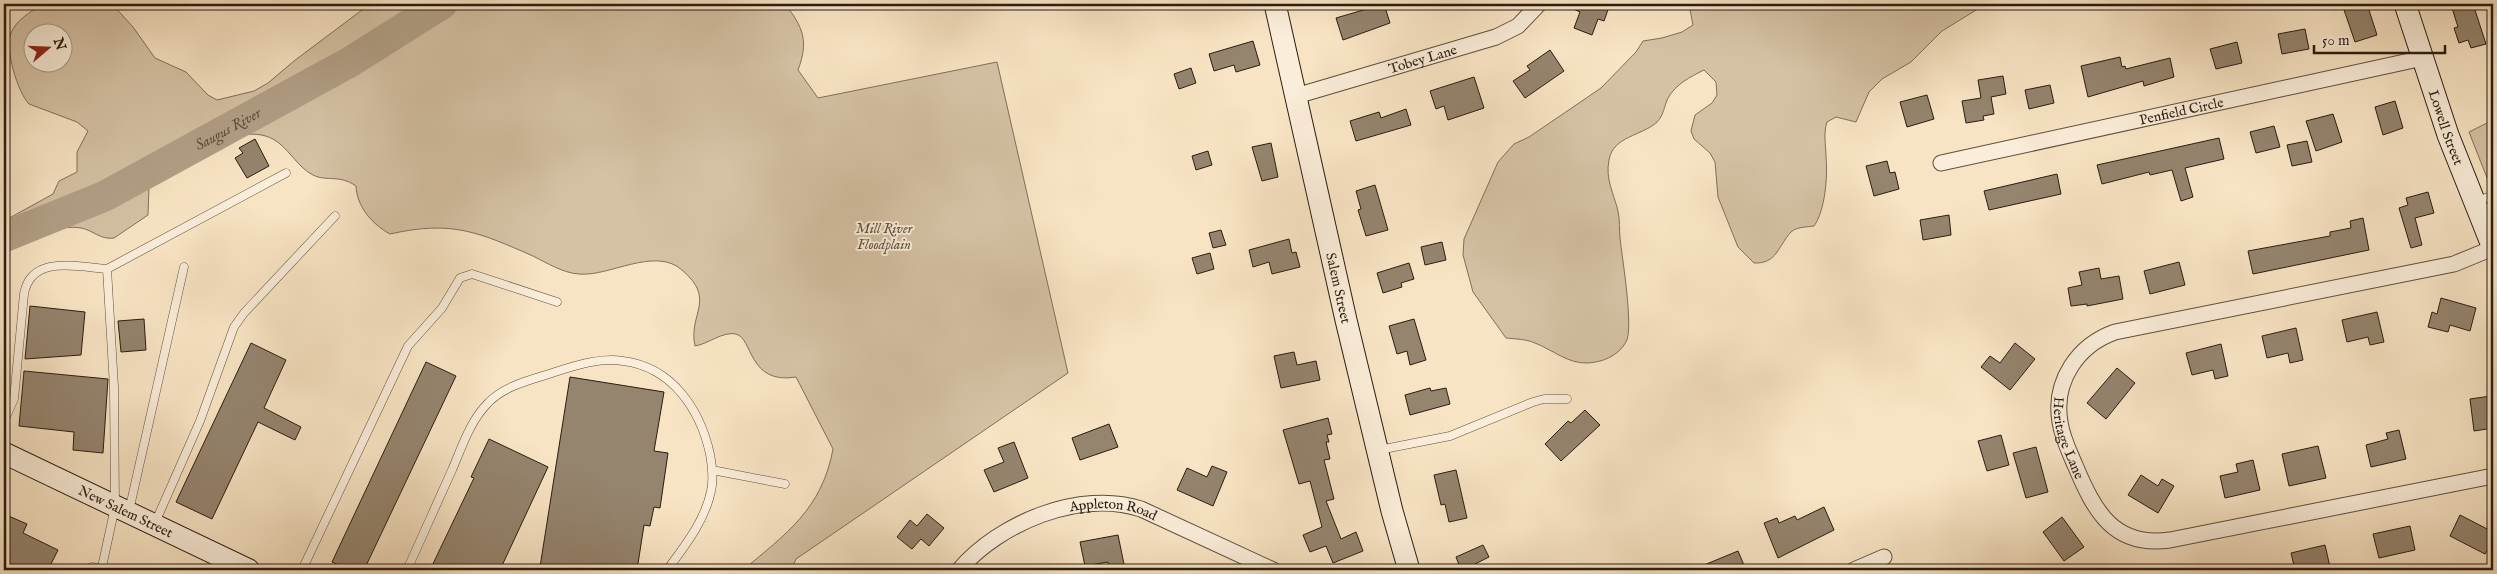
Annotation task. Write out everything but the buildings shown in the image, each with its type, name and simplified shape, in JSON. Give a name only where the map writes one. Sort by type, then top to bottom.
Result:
[{"type":"main road","name":"Salem Street","points":[[1275,4],[1406,569]]},
{"type":"main road","name":"Lowell Street","points":[[2405,4],[2448,135],[2484,199],[2493,248]]},
{"type":"main road","name":"New Salem Street","points":[[4,453],[249,570]]},
{"type":"street","name":"Tobey Lane","points":[[1296,96],[1496,37],[1518,26],[1539,4]]},
{"type":"street","name":"Penfield Circle","points":[[1942,163],[2422,58]]},
{"type":"street","name":"Heritage Lane","points":[[2493,248],[2454,264],[2115,332],[2091,344],[2078,356],[2064,379],[2059,405],[2062,432],[2092,504],[2114,528],[2129,536],[2145,540],[2170,540],[2493,476]]},
{"type":"street","name":"Appleton Road","points":[[959,570],[975,552],[990,540],[1018,524],[1082,505],[1108,502],[1124,503],[1141,509],[1273,570]]},
{"type":"street","points":[[1854,570],[1884,557]]},
{"type":"lane","points":[[4,421],[14,399],[24,294],[30,279],[42,268],[52,266],[107,269],[286,173]]},
{"type":"lane","points":[[154,525],[200,421],[234,327],[244,313],[335,216]]},
{"type":"lane","points":[[82,570],[89,568],[104,569],[122,510],[184,267]]},
{"type":"lane","points":[[107,269],[122,510]]},
{"type":"lane","points":[[302,570],[408,346],[442,308],[460,278],[472,274],[557,302]]},
{"type":"lane","points":[[407,570],[472,425],[482,409],[505,390],[574,366],[607,360],[621,360],[647,367],[669,381],[690,402],[704,430],[712,470],[712,490],[703,513],[688,541],[667,570]]},
{"type":"lane","points":[[1377,450],[1450,436],[1532,402],[1544,399],[1567,399]]},
{"type":"lane","points":[[712,470],[785,484]]},
{"type":"green space","name":"Mill River Floodplain","points":[[42,4],[112,4],[133,27],[155,58],[186,72],[208,95],[217,100],[254,91],[268,83],[370,4],[785,4],[800,27],[802,35],[803,51],[798,70],[818,98],[997,62],[1068,373],[796,559],[791,570],[743,570],[787,532],[811,504],[828,470],[833,449],[796,377],[780,378],[760,368],[746,344],[736,334],[726,334],[695,346],[695,324],[700,299],[698,290],[682,270],[671,263],[659,261],[632,264],[591,274],[579,274],[561,270],[496,240],[464,231],[448,228],[431,228],[390,234],[377,225],[362,208],[356,186],[344,180],[313,175],[273,139],[258,134],[242,135],[208,148],[149,186],[148,215],[114,238],[105,238],[81,228],[72,227],[31,236],[4,248],[4,221],[53,194],[59,181],[77,172],[77,152],[88,131],[77,122],[29,104],[25,98],[13,70],[9,49],[9,40],[13,28]]},
{"type":"green space","points":[[1689,4],[1986,4],[1942,31],[1911,62],[1882,79],[1869,92],[1856,122],[1836,117],[1827,122],[1825,135],[1826,183],[1818,220],[1814,226],[1793,230],[1776,253],[1768,261],[1762,263],[1754,263],[1738,247],[1718,197],[1715,162],[1710,153],[1694,139],[1691,131],[1695,115],[1712,103],[1717,95],[1716,82],[1704,70],[1684,81],[1668,98],[1663,113],[1657,122],[1651,127],[1622,141],[1616,146],[1609,160],[1609,180],[1619,214],[1628,308],[1628,335],[1623,347],[1605,360],[1581,363],[1567,359],[1532,342],[1506,338],[1473,292],[1463,255],[1464,239],[1498,162],[1514,144],[1529,137],[1601,88],[1636,52],[1643,41],[1682,32],[1693,25]]},
{"type":"green space","points":[[2493,120],[2493,193],[2469,132]]},
{"type":"waterway","name":"Saugus River","points":[[4,237],[105,196],[350,62],[442,4]]}]
